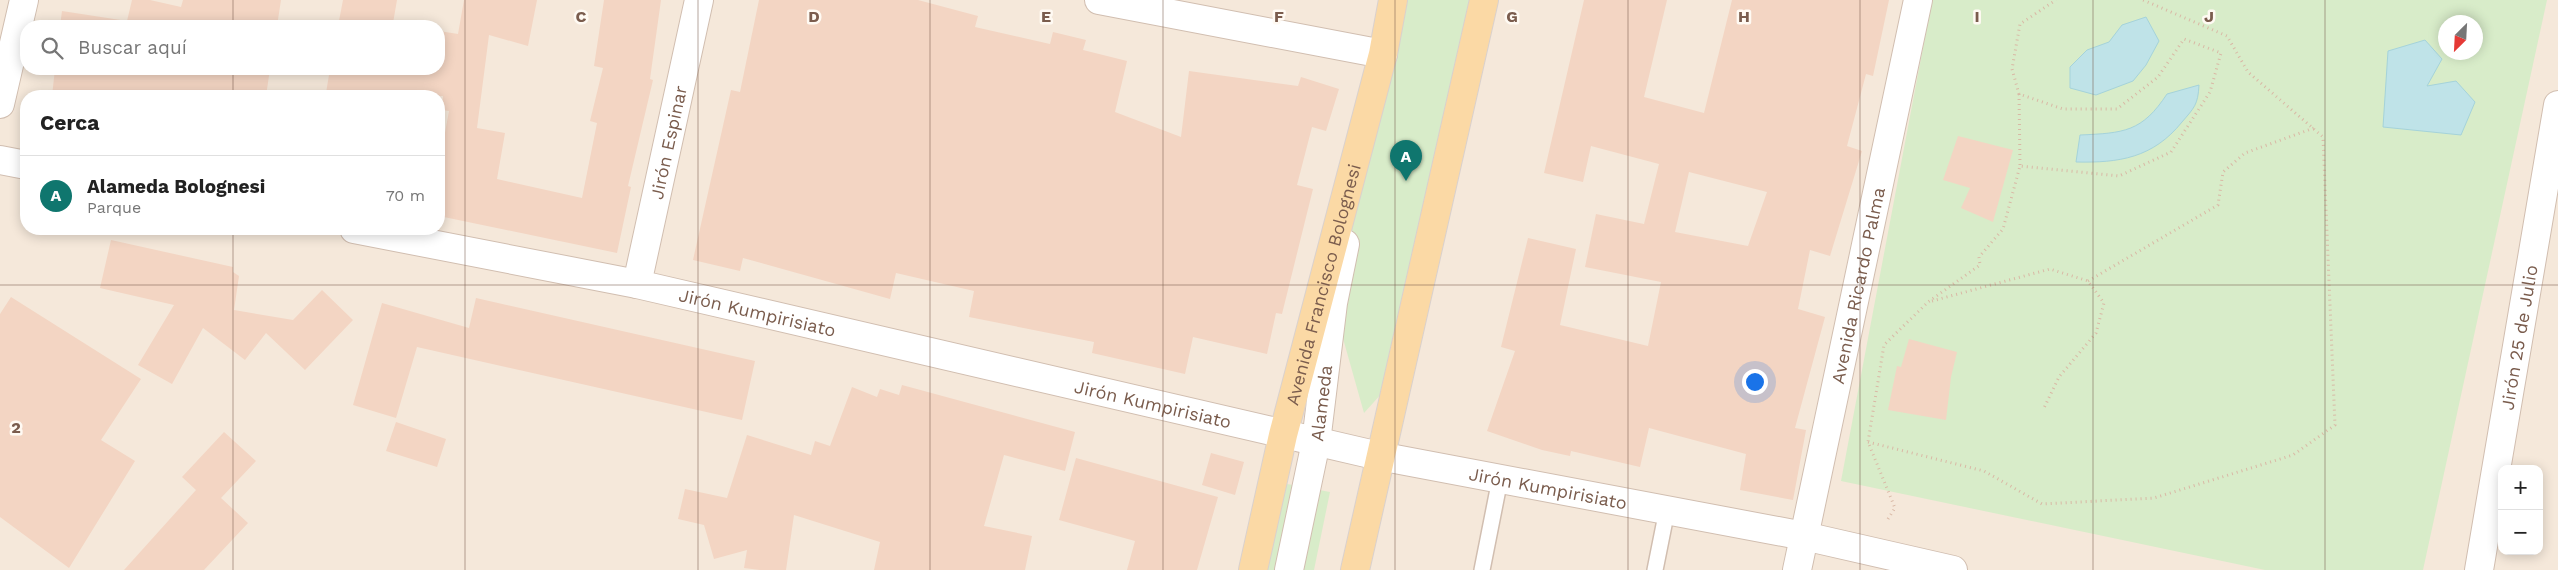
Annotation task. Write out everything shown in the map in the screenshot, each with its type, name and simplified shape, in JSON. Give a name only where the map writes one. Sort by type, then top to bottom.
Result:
[{"type":"main road","name":"Avenida Francisco Bolognesi","points":[[1253,570],[1283,435],[1383,54],[1394,0]]},
{"type":"main road","points":[[1355,570],[1379,456],[1484,0]]},
{"type":"street","points":[[0,104],[24,0]]},
{"type":"street","name":"Jirón Espinar","points":[[637,284],[699,0]]},
{"type":"street","points":[[1099,0],[1383,54]]},
{"type":"street","name":"Avenida Ricardo Palma","points":[[1797,570],[1918,0]]},
{"type":"street","name":"Alameda","points":[[1289,570],[1316,442],[1333,303],[1383,54]]},
{"type":"street","name":"Jirón 25 de Julio","points":[[2479,570],[2558,105]]},
{"type":"street","points":[[0,160],[20,164]]},
{"type":"street","name":"Jirón Kumpirisiato","points":[[385,235],[637,284],[1379,456],[1804,536],[1868,549],[1953,570]]},
{"type":"lane","points":[[1482,570],[1500,479]]},
{"type":"lane","points":[[1655,570],[1667,510]]},
{"type":"path","points":[[1868,549],[1895,508],[1868,442],[1884,345],[1928,302],[1980,265],[1979,257],[2003,230],[2020,166],[2018,94],[2012,69],[2020,24],[2056,0]]},
{"type":"path","points":[[1868,442],[1984,471],[2042,504],[2154,498],[2293,455],[2335,425],[2323,136],[2248,72],[2227,36],[2143,0]]},
{"type":"path","points":[[2018,94],[2063,109],[2117,109],[2158,77],[2184,39],[2221,53],[2210,92],[2171,152],[2119,176],[2020,166]]},
{"type":"path","points":[[2088,281],[2218,205],[2224,172],[2244,153],[2314,128]]},
{"type":"path","points":[[1928,302],[2050,269],[2088,281],[2104,303],[2096,333],[2059,377],[2043,410]]},
{"type":"shaded area","points":[[0,0],[2558,0],[2558,570],[0,570]]},
{"type":"green space","points":[[1393,0],[1493,0],[1411,361],[1364,413],[1333,303]]},
{"type":"green space","points":[[1932,0],[2547,0],[2423,570],[2265,570],[1841,481]]},
{"type":"green space","points":[[1271,481],[1330,492],[1314,570],[1253,570]]},
{"type":"water","points":[[2146,17],[2159,41],[2146,65],[2133,81],[2096,95],[2070,88],[2070,67],[2087,50],[2109,42],[2122,25]]},
{"type":"water","points":[[2425,40],[2438,55],[2438,60],[2441,60],[2427,86],[2456,81],[2475,102],[2461,135],[2383,127],[2388,51]]},
{"type":"water","points":[[2199,85],[2198,97],[2192,109],[2171,134],[2159,144],[2147,151],[2121,159],[2076,162],[2080,135],[2109,133],[2131,128],[2149,116],[2167,94]]},
{"type":"building","points":[[132,0],[150,0],[181,7],[183,0],[281,0],[278,20],[127,20]]},
{"type":"building","points":[[343,0],[397,0],[394,20],[339,20]]},
{"type":"building","points":[[464,0],[537,0],[528,46],[489,35],[477,128],[505,133],[497,179],[582,198],[597,123],[590,121],[603,68],[594,66],[604,0],[661,0],[650,79],[653,80],[628,186],[631,187],[617,253],[445,217],[445,133],[449,111],[445,110],[445,90],[326,90],[329,75],[445,75],[445,32],[458,34]]},
{"type":"building","points":[[759,0],[918,0],[978,16],[975,27],[1050,44],[1053,32],[1086,40],[1083,50],[1127,61],[1115,112],[1181,137],[1189,71],[1298,86],[1301,77],[1339,89],[1326,131],[1312,127],[1297,185],[1313,189],[1282,314],[1276,313],[1267,354],[1193,337],[1185,374],[1092,353],[1094,342],[969,317],[974,291],[896,273],[890,299],[743,258],[740,271],[693,260],[731,90],[740,92]]},
{"type":"building","points":[[1584,0],[1667,0],[1644,97],[1704,113],[1732,0],[1889,0],[1873,76],[1866,74],[1847,146],[1862,151],[1830,256],[1810,250],[1798,309],[1825,317],[1795,428],[1806,430],[1793,500],[1740,490],[1746,454],[1649,428],[1640,467],[1571,451],[1570,456],[1542,450],[1487,431],[1515,351],[1501,347],[1528,238],[1576,249],[1560,325],[1648,346],[1661,282],[1585,267],[1596,214],[1644,224],[1659,164],[1591,146],[1583,182],[1544,173]],"holes":[[[1689,172],[1767,192],[1748,246],[1675,232]]]},
{"type":"building","points":[[62,11],[120,20],[61,20]]},
{"type":"building","points":[[54,75],[269,75],[267,90],[53,90]]},
{"type":"building","points":[[1958,136],[2013,150],[1993,222],[1961,208],[1970,188],[1943,180]]},
{"type":"building","points":[[111,240],[233,267],[233,272],[239,276],[234,310],[293,320],[322,290],[353,320],[305,370],[266,333],[245,360],[203,328],[172,384],[138,365],[174,305],[100,288]]},
{"type":"building","points":[[11,297],[141,379],[101,440],[135,461],[69,568],[0,517],[0,314]]},
{"type":"building","points":[[476,298],[755,361],[742,420],[417,347],[396,418],[353,405],[382,303],[469,328]]},
{"type":"building","points":[[1909,339],[1957,352],[1951,377],[1946,420],[1888,410],[1897,366],[1901,367]]},
{"type":"building","points":[[902,385],[1075,432],[1065,471],[1004,455],[984,526],[1032,536],[1025,570],[874,570],[880,542],[794,515],[786,570],[744,568],[747,550],[714,559],[704,525],[678,519],[685,489],[727,498],[747,435],[811,455],[815,441],[830,446],[852,387],[877,397],[880,389],[899,395]]},
{"type":"building","points":[[396,422],[446,439],[437,467],[386,451]]},
{"type":"building","points":[[224,432],[256,461],[221,498],[248,523],[204,570],[124,570],[196,490],[182,477]]},
{"type":"building","points":[[1211,453],[1244,462],[1235,495],[1202,485]]},
{"type":"building","points":[[1076,458],[1218,497],[1197,570],[1127,570],[1135,541],[1059,520]]},
{"type":"place","name":"Alameda Bolognesi","points":[[1406,181]]}]
